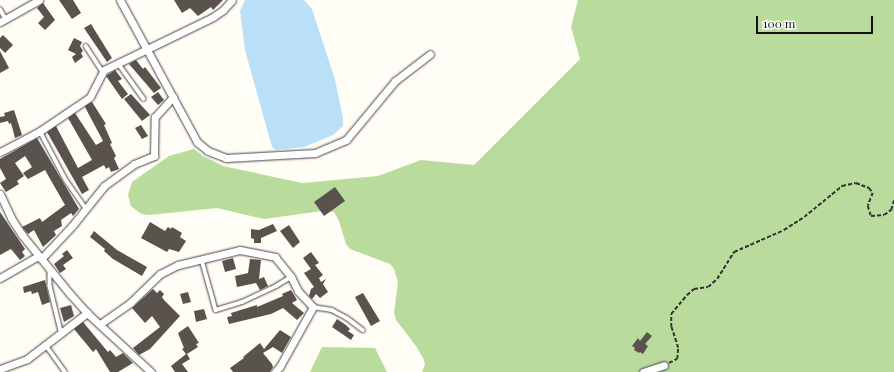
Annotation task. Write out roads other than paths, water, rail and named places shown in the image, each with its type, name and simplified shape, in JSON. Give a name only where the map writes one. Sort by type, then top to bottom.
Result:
[{"type":"street","points":[[3,21],[39,0]]},
{"type":"street","points":[[120,0],[145,49],[174,97],[197,142],[208,151],[226,158],[315,153],[346,140],[394,81],[430,54]]},
{"type":"street","points":[[0,152],[40,131],[93,95],[102,72],[145,49],[213,17],[223,10],[232,0]]},
{"type":"street","points":[[0,278],[40,258],[86,209],[104,186],[134,164],[154,156],[155,117],[174,97]]},
{"type":"street","points":[[0,194],[11,218],[50,270],[87,313],[151,372]]},
{"type":"street","points":[[100,324],[130,303],[166,270],[178,265],[240,250],[275,257],[291,277],[298,291],[313,306],[280,366],[274,372]]},
{"type":"street","points":[[0,370],[27,359],[61,331],[87,313]]},
{"type":"street","points":[[643,372],[664,365]]},
{"type":"lane","points":[[0,9],[3,21]]},
{"type":"lane","points":[[86,46],[102,72]]},
{"type":"lane","points":[[118,63],[144,100]]},
{"type":"lane","points":[[40,131],[66,180],[86,209]]},
{"type":"lane","points":[[202,260],[216,310],[242,302],[291,277]]},
{"type":"lane","points":[[50,270],[50,286],[61,331]]},
{"type":"lane","points":[[313,306],[332,310],[348,318],[363,330]]},
{"type":"lane","points":[[46,344],[65,372]]},
{"type":"water","points":[[245,0],[304,0],[312,9],[335,80],[343,118],[343,126],[333,135],[304,147],[276,150],[272,147],[245,50],[240,11]]}]
